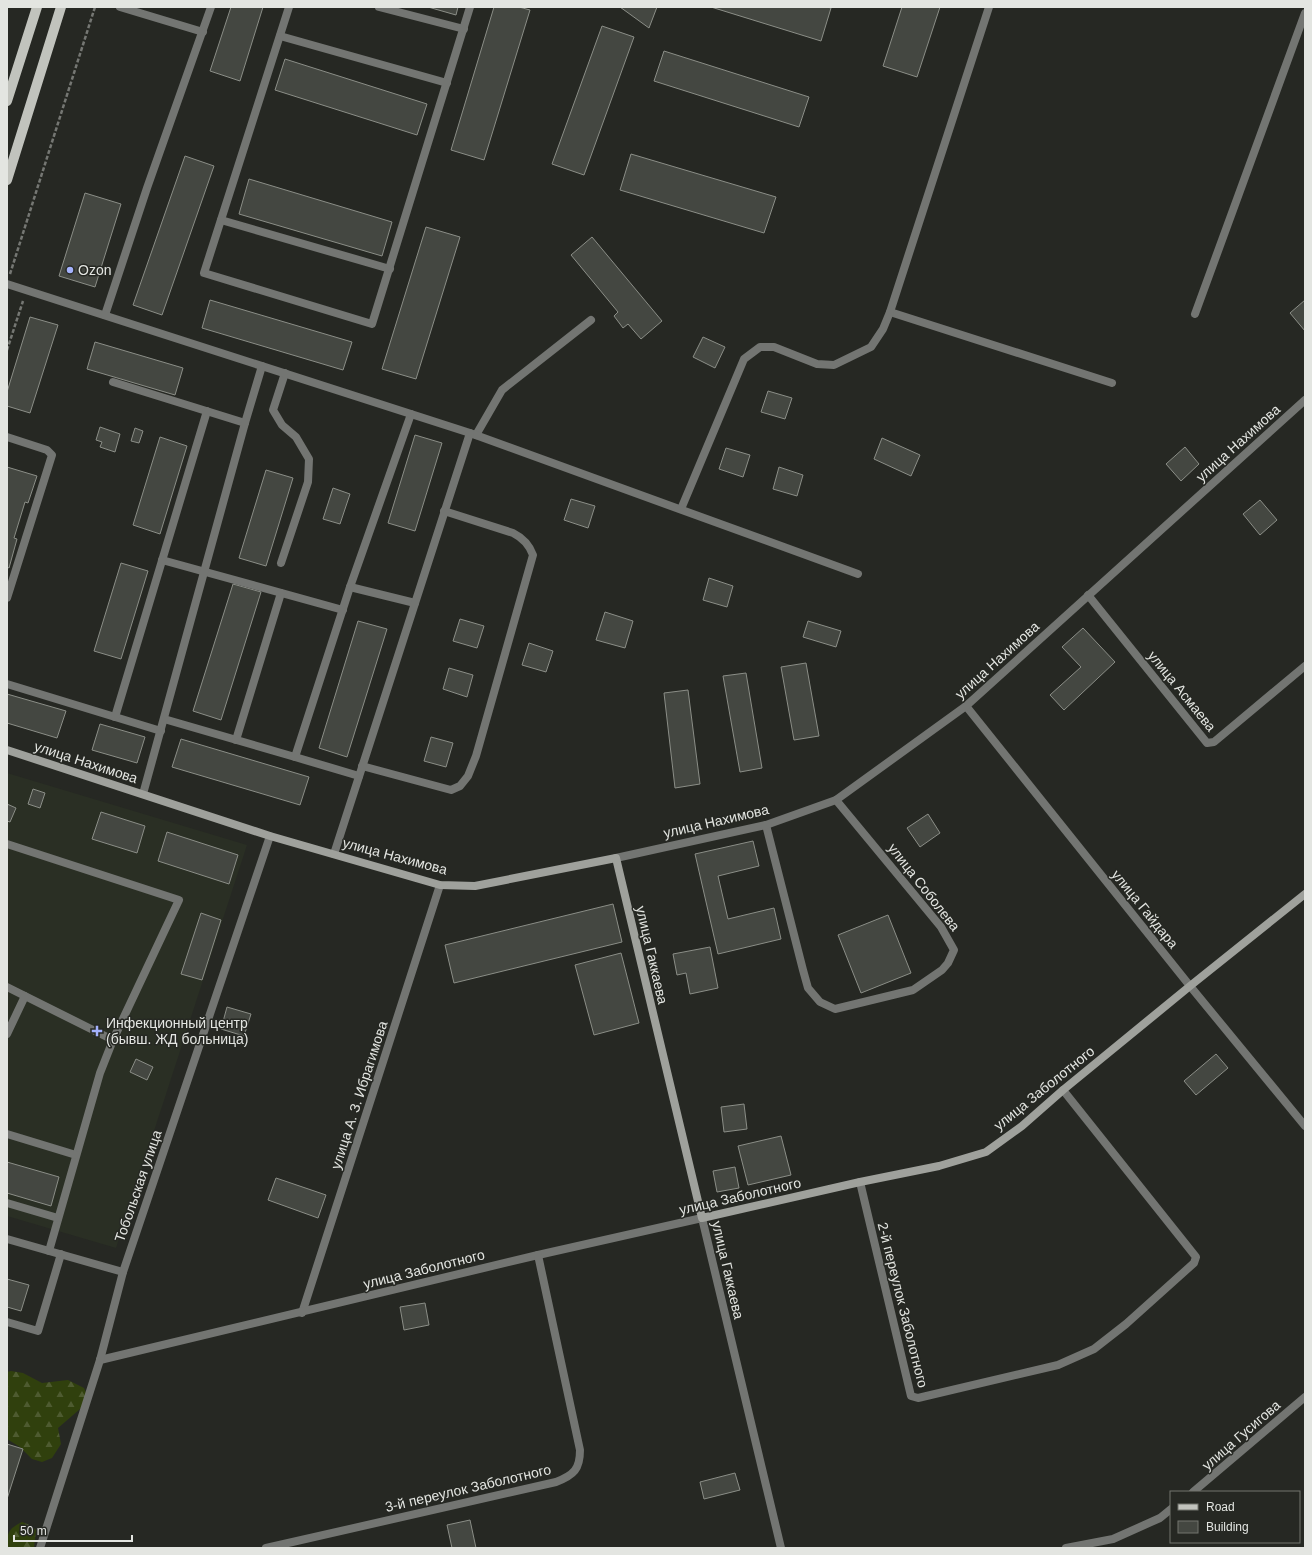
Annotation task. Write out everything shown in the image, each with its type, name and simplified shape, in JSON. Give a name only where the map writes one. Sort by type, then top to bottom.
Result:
[{"type":"main road","points":[[7,101],[37,7]]},
{"type":"main road","points":[[7,180],[61,7]]},
{"type":"street","points":[[120,7],[203,32]]},
{"type":"street","points":[[105,315],[147,188],[211,7]]},
{"type":"street","points":[[289,7],[204,273],[372,324],[470,7]]},
{"type":"street","points":[[379,7],[464,29]]},
{"type":"street","points":[[681,509],[744,359],[760,347],[774,346],[817,364],[834,365],[870,346],[883,329],[890,312],[989,7]]},
{"type":"street","points":[[1195,314],[1305,13]]},
{"type":"street","points":[[280,36],[447,83]]},
{"type":"street","points":[[221,220],[390,269]]},
{"type":"street","points":[[7,284],[473,434],[858,574]]},
{"type":"street","points":[[890,312],[1112,383]]},
{"type":"street","points":[[334,854],[444,512],[473,434],[502,390],[591,320]]},
{"type":"street","points":[[143,794],[262,366]]},
{"type":"street","points":[[281,562],[308,482],[308,459],[296,437],[282,425],[273,410],[285,373]]},
{"type":"street","points":[[113,382],[245,423]]},
{"type":"street","name":"улица Нахимова","points":[[7,750],[270,836],[440,885],[475,886],[616,858],[766,825],[836,800],[966,706],[1305,400]]},
{"type":"street","points":[[115,717],[207,411]]},
{"type":"street","points":[[295,758],[350,587],[411,414]]},
{"type":"street","points":[[7,437],[47,450],[52,455],[7,598]]},
{"type":"street","points":[[362,766],[451,790],[460,786],[468,776],[476,756],[533,555],[531,548],[523,538],[513,533],[444,512]]},
{"type":"street","points":[[162,560],[343,610]]},
{"type":"street","points":[[350,587],[415,603]]},
{"type":"street","points":[[236,740],[281,593]]},
{"type":"street","name":"улица Асмаева","points":[[1088,595],[1207,743],[1214,742],[1305,666]]},
{"type":"street","points":[[7,684],[161,731]]},
{"type":"street","name":"улица Гайдара","points":[[966,706],[1190,986],[1305,1126]]},
{"type":"street","points":[[164,719],[359,776]]},
{"type":"street","name":"улица Соболева","points":[[766,825],[808,988],[820,1002],[835,1009],[912,990],[942,970],[948,963],[954,950],[941,927],[836,800]]},
{"type":"street","name":"Тобольская улица","points":[[40,1548],[100,1360],[123,1272],[270,836]]},
{"type":"street","points":[[7,844],[179,900],[113,1040],[100,1073],[48,1251]]},
{"type":"street","name":"улица Гаккаева","points":[[616,858],[781,1548]]},
{"type":"street","name":"улица А. З. Ибрагимова","points":[[302,1313],[440,885]]},
{"type":"street","name":"улица Заболотного","points":[[100,1360],[302,1313],[538,1255],[860,1182],[939,1166],[986,1152],[1022,1126],[1063,1090],[1305,894]]},
{"type":"street","points":[[7,987],[113,1040]]},
{"type":"street","points":[[7,1034],[24,996]]},
{"type":"street","name":"2-й переулок Заболотного","points":[[860,1182],[911,1396],[914,1398],[925,1396],[1058,1365],[1072,1359],[1094,1349],[1126,1324],[1194,1263],[1196,1256],[1063,1090]]},
{"type":"street","points":[[7,1134],[76,1155]]},
{"type":"street","points":[[7,1203],[58,1218]]},
{"type":"street","points":[[7,1238],[123,1272]]},
{"type":"street","points":[[7,1322],[38,1331],[61,1254]]},
{"type":"street","name":"3-й переулок Заболотного","points":[[266,1548],[556,1482],[567,1478],[575,1471],[580,1462],[580,1450],[538,1255]]},
{"type":"street","name":"улица Гусигова","points":[[1194,1491],[1305,1397]]},
{"type":"street","points":[[1066,1548],[1113,1539],[1160,1518],[1170,1510]]},
{"type":"path","points":[[9,275],[95,7]]},
{"type":"path","points":[[7,350],[26,290]]},
{"type":"shaded area","name":"Инфекционный центр (бывш. ЖД больница)","points":[[7,773],[247,845],[116,1248],[7,1216]]},
{"type":"green space","points":[[11,1371],[23,1373],[42,1383],[68,1380],[84,1388],[88,1397],[87,1403],[58,1428],[61,1444],[52,1458],[42,1462],[32,1459],[20,1447],[7,1439],[7,1372]]},
{"type":"green space","points":[[22,1522],[32,1526],[36,1530],[34,1548],[7,1548],[9,1532]]},
{"type":"building","points":[[231,7],[263,7],[240,81],[210,71]]},
{"type":"building","points":[[428,7],[458,7],[456,15]]},
{"type":"building","points":[[494,7],[519,7],[530,10],[484,160],[451,150]]},
{"type":"building","points":[[620,7],[657,7],[649,28]]},
{"type":"building","points":[[711,7],[827,7],[831,8],[821,41]]},
{"type":"building","points":[[902,7],[940,7],[917,77],[883,66]]},
{"type":"building","points":[[602,26],[634,37],[584,175],[552,164]]},
{"type":"building","points":[[664,51],[809,97],[799,127],[654,81]]},
{"type":"building","points":[[285,59],[427,104],[417,135],[275,90]]},
{"type":"building","points":[[631,154],[776,197],[764,233],[620,190]]},
{"type":"building","points":[[185,156],[214,166],[162,315],[133,305]]},
{"type":"building","points":[[249,179],[392,222],[382,256],[239,214]]},
{"type":"building","points":[[85,193],[121,204],[95,287],[59,276]]},
{"type":"building","points":[[426,227],[460,237],[416,379],[382,369]]},
{"type":"building","points":[[592,237],[662,321],[641,339],[628,324],[623,328],[614,316],[618,312],[571,255]]},
{"type":"building","points":[[210,300],[352,342],[343,370],[202,328]]},
{"type":"building","points":[[1305,300],[1305,331],[1290,313]]},
{"type":"building","points":[[30,317],[58,325],[30,413],[7,406],[7,392]]},
{"type":"building","points":[[703,337],[725,347],[715,368],[693,357]]},
{"type":"building","points":[[95,342],[183,368],[175,395],[87,369]]},
{"type":"building","points":[[768,391],[792,398],[785,419],[761,412]]},
{"type":"building","points":[[100,427],[120,434],[115,452],[100,447],[102,442],[96,440]]},
{"type":"building","points":[[135,428],[143,431],[139,443],[131,441]]},
{"type":"building","points":[[415,435],[442,443],[415,531],[388,523]]},
{"type":"building","points":[[160,437],[187,446],[160,534],[133,525]]},
{"type":"building","points":[[882,438],[920,455],[911,476],[874,459]]},
{"type":"building","points":[[1185,447],[1199,464],[1181,481],[1166,464]]},
{"type":"building","points":[[726,448],[750,455],[743,477],[719,469]]},
{"type":"building","points":[[7,467],[37,476],[28,503],[25,502],[14,538],[17,539],[9,568],[7,567]]},
{"type":"building","points":[[779,467],[803,475],[797,496],[773,489]]},
{"type":"building","points":[[266,470],[293,478],[266,566],[239,558]]},
{"type":"building","points":[[333,488],[350,494],[340,524],[323,519]]},
{"type":"building","points":[[571,499],[595,506],[588,528],[564,520]]},
{"type":"building","points":[[1260,500],[1277,520],[1260,535],[1243,514]]},
{"type":"building","points":[[121,563],[148,571],[121,659],[94,651]]},
{"type":"building","points":[[709,578],[733,586],[727,607],[703,600]]},
{"type":"building","points":[[233,584],[261,592],[221,720],[193,711]]},
{"type":"building","points":[[605,612],[633,621],[625,648],[596,640]]},
{"type":"building","points":[[460,619],[484,626],[477,648],[453,641]]},
{"type":"building","points":[[358,621],[387,629],[347,757],[319,748]]},
{"type":"building","points":[[808,621],[841,631],[836,647],[803,637]]},
{"type":"building","points":[[1083,628],[1115,662],[1064,710],[1050,695],[1081,667],[1062,647]]},
{"type":"building","points":[[529,643],[553,651],[546,672],[522,665]]},
{"type":"building","points":[[806,663],[819,736],[794,740],[781,667]]},
{"type":"building","points":[[449,668],[473,675],[467,697],[443,689]]},
{"type":"building","points":[[746,673],[762,768],[740,772],[723,676]]},
{"type":"building","points":[[688,690],[700,784],[675,788],[664,693]]},
{"type":"building","points":[[7,694],[66,711],[57,738],[7,723]]},
{"type":"building","points":[[100,724],[145,737],[137,763],[92,750]]},
{"type":"building","points":[[431,737],[453,743],[446,767],[424,761]]},
{"type":"building","points":[[181,739],[309,777],[300,805],[172,767]]},
{"type":"building","points":[[33,789],[45,793],[40,808],[28,804]]},
{"type":"building","points":[[7,804],[16,808],[10,822],[7,821]]},
{"type":"building","points":[[101,812],[145,826],[137,853],[92,839]]},
{"type":"building","points":[[928,814],[940,833],[920,847],[907,828]]},
{"type":"building","points":[[167,832],[238,855],[229,884],[158,861]]},
{"type":"building","points":[[753,841],[759,866],[718,876],[728,919],[774,908],[781,939],[718,954],[695,854]]},
{"type":"building","points":[[613,904],[622,942],[454,983],[445,945]]},
{"type":"building","points":[[201,913],[221,920],[202,980],[181,974]]},
{"type":"building","points":[[888,915],[911,973],[861,993],[838,935]]},
{"type":"building","points":[[710,947],[718,988],[690,994],[686,973],[677,975],[673,954]]},
{"type":"building","points":[[621,953],[639,1023],[594,1035],[575,965]]},
{"type":"building","points":[[227,1007],[251,1014],[244,1036],[221,1029]]},
{"type":"building","points":[[1216,1054],[1228,1068],[1196,1095],[1184,1081]]},
{"type":"building","points":[[136,1059],[153,1067],[147,1080],[130,1072]]},
{"type":"building","points":[[744,1104],[747,1129],[724,1132],[721,1107]]},
{"type":"building","points":[[781,1136],[791,1175],[748,1185],[738,1146]]},
{"type":"building","points":[[7,1162],[59,1177],[51,1206],[7,1193]]},
{"type":"building","points":[[735,1167],[739,1188],[717,1192],[713,1171]]},
{"type":"building","points":[[276,1178],[326,1195],[318,1218],[268,1200]]},
{"type":"building","points":[[7,1279],[29,1285],[21,1311],[7,1307]]},
{"type":"building","points":[[425,1303],[429,1325],[404,1330],[400,1307]]},
{"type":"building","points":[[7,1444],[23,1449],[7,1499]]},
{"type":"building","points":[[735,1473],[740,1490],[704,1499],[700,1482]]},
{"type":"building","points":[[470,1520],[476,1548],[452,1548],[447,1525]]},
{"type":"place","name":"Ozon","points":[[70,270]]},
{"type":"place","name":"Инфекционный центр (бывш. ЖД больница)","points":[[97,1031]]}]
